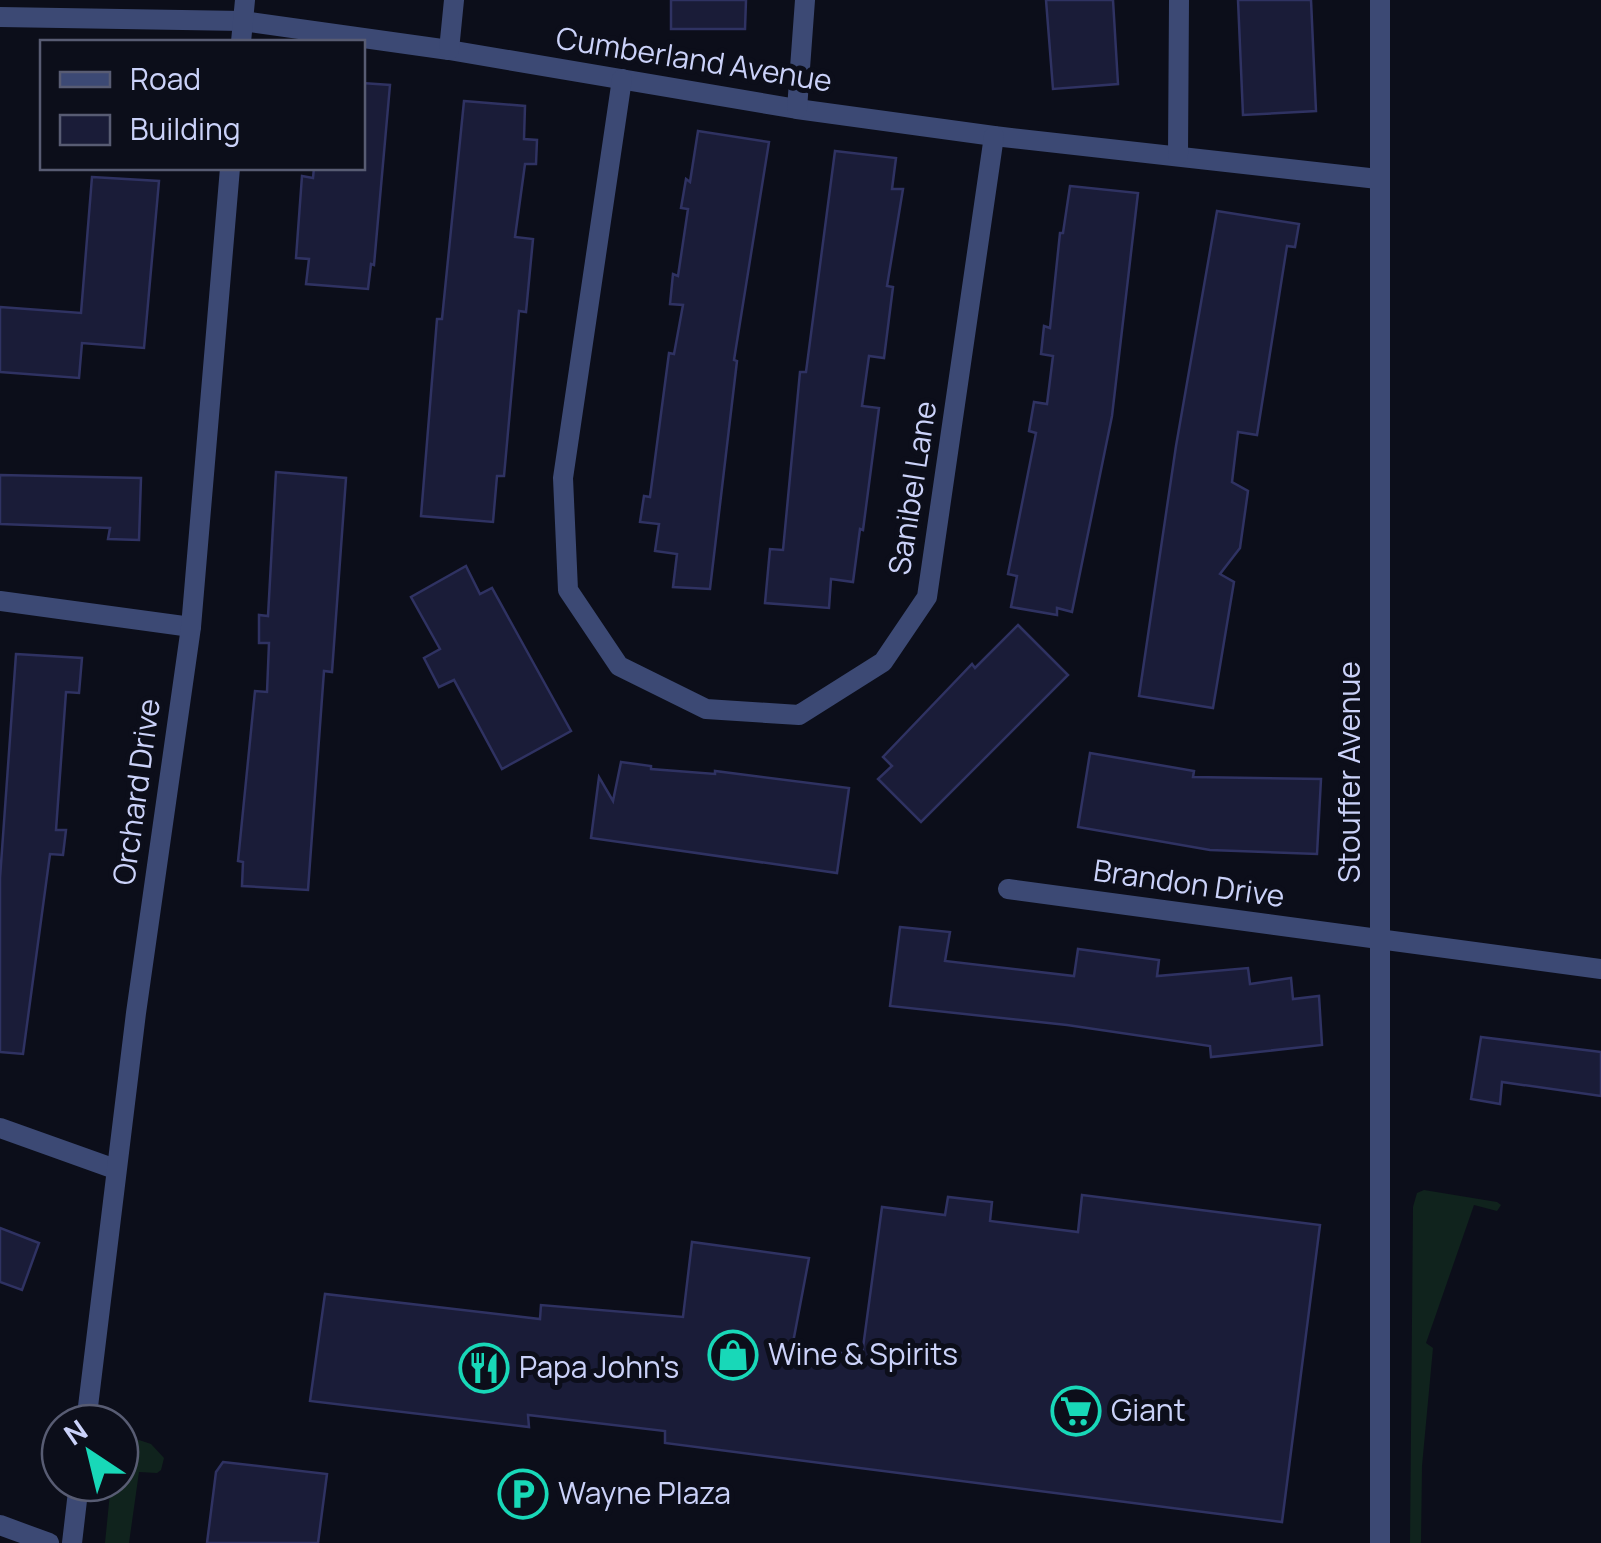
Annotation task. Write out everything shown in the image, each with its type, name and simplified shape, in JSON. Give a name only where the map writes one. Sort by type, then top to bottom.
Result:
[{"type":"street","points":[[450,50],[454,0]]},
{"type":"street","points":[[797,108],[805,0]]},
{"type":"street","points":[[1178,155],[1179,0]]},
{"type":"street","name":"Stouffer Avenue","points":[[1380,0],[1380,1543]]},
{"type":"street","name":"Cumberland Avenue","points":[[0,16],[243,21],[994,136],[1378,178]]},
{"type":"street","name":"Sanibel Lane","points":[[622,79],[563,478],[568,590],[620,666],[706,709],[799,714],[883,662],[927,597],[994,136]]},
{"type":"street","name":"Orchard Drive","points":[[88,1403],[115,1169],[191,627],[230,170]]},
{"type":"street","points":[[0,600],[191,627]]},
{"type":"street","name":"Brandon Drive","points":[[1008,890],[1601,969]]},
{"type":"street","points":[[0,1128],[115,1169]]},
{"type":"street","points":[[72,1543],[77,1503]]},
{"type":"street","points":[[0,1526],[49,1543]]},
{"type":"green space","points":[[1424,1190],[1501,1205],[1497,1211],[1474,1205],[1426,1343],[1433,1348],[1422,1466],[1421,1543],[1410,1543],[1413,1207],[1417,1193]]},
{"type":"green space","points":[[140,1440],[151,1444],[164,1458],[157,1473],[140,1472]]},
{"type":"green space","points":[[109,1503],[135,1503],[129,1543],[105,1543]]},
{"type":"building","points":[[671,0],[746,0],[745,29],[671,29]]},
{"type":"building","points":[[1046,0],[1113,0],[1118,84],[1053,89]]},
{"type":"building","points":[[1238,0],[1311,0],[1316,111],[1243,115]]},
{"type":"building","points":[[365,83],[390,85],[374,265],[371,264],[368,289],[306,284],[309,259],[296,258],[302,176],[313,178],[314,170],[365,170]]},
{"type":"building","points":[[464,101],[525,106],[524,139],[537,140],[536,164],[525,164],[515,237],[533,239],[526,312],[519,311],[504,476],[497,476],[493,522],[421,516],[437,319],[442,319]]},
{"type":"building","points":[[698,131],[769,142],[734,360],[737,361],[710,589],[673,587],[677,554],[655,551],[659,524],[640,522],[644,496],[650,497],[669,353],[674,354],[683,305],[670,304],[688,209],[681,208],[686,179],[690,182]]},
{"type":"building","points":[[835,151],[896,158],[892,189],[903,189],[887,286],[893,287],[884,358],[869,356],[862,406],[879,408],[863,530],[860,529],[853,582],[831,579],[829,608],[765,603],[770,549],[783,550],[800,372],[806,372]]},
{"type":"building","points":[[92,177],[159,181],[144,348],[82,343],[79,378],[0,372],[0,307],[81,313]]},
{"type":"building","points":[[1070,186],[1138,193],[1112,416],[1072,612],[1057,608],[1057,615],[1011,607],[1017,576],[1008,574],[1036,433],[1029,431],[1034,402],[1047,404],[1053,356],[1041,354],[1044,326],[1050,328],[1060,233]]},
{"type":"building","points":[[1217,211],[1299,224],[1295,247],[1287,246],[1257,435],[1238,432],[1232,482],[1248,491],[1240,548],[1220,574],[1234,582],[1213,708],[1139,696],[1176,446]]},
{"type":"building","points":[[276,472],[346,478],[332,672],[324,671],[308,890],[242,886],[243,862],[238,861],[255,691],[267,692],[269,643],[259,643],[259,615],[268,616]]},
{"type":"building","points":[[0,475],[141,478],[139,540],[108,539],[110,528],[0,524]]},
{"type":"building","points":[[466,566],[480,594],[492,588],[571,731],[502,769],[454,680],[439,687],[424,658],[440,649],[411,597]]},
{"type":"building","points":[[1018,625],[1068,675],[921,822],[878,779],[892,766],[883,757],[972,664],[975,668]]},
{"type":"building","points":[[16,654],[82,658],[79,693],[66,692],[56,830],[66,830],[63,855],[50,854],[23,1054],[0,1052],[0,878]]},
{"type":"building","points":[[1090,753],[1194,771],[1193,777],[1321,779],[1317,854],[1210,850],[1078,827]]},
{"type":"building","points":[[621,762],[651,769],[715,771],[849,788],[837,873],[591,838],[599,777],[613,801]]},
{"type":"building","points":[[900,927],[950,932],[945,961],[1074,976],[1078,949],[1159,960],[1157,976],[1248,968],[1250,984],[1291,978],[1293,999],[1319,996],[1322,1045],[1211,1057],[1210,1046],[1067,1025],[890,1006]]},
{"type":"building","points":[[1481,1037],[1601,1052],[1601,1096],[1502,1082],[1500,1104],[1471,1099]]},
{"type":"building","name":"Giant","points":[[1082,1195],[1320,1225],[1282,1522],[665,1443],[665,1431],[528,1415],[529,1427],[310,1401],[325,1294],[540,1319],[541,1305],[683,1317],[692,1242],[809,1258],[792,1348],[862,1355],[882,1207],[945,1215],[948,1197],[992,1202],[990,1221],[1078,1232]]},
{"type":"building","points":[[0,1228],[39,1243],[22,1290],[0,1282]]},
{"type":"building","points":[[223,1462],[327,1474],[318,1543],[207,1543],[216,1472]]},
{"type":"place","name":"Wine & Spirits","points":[[733,1355]]},
{"type":"place","name":"Papa John's","points":[[484,1368]]},
{"type":"place","name":"Giant","points":[[1076,1411]]},
{"type":"place","name":"Wayne Plaza","points":[[523,1494]]}]
